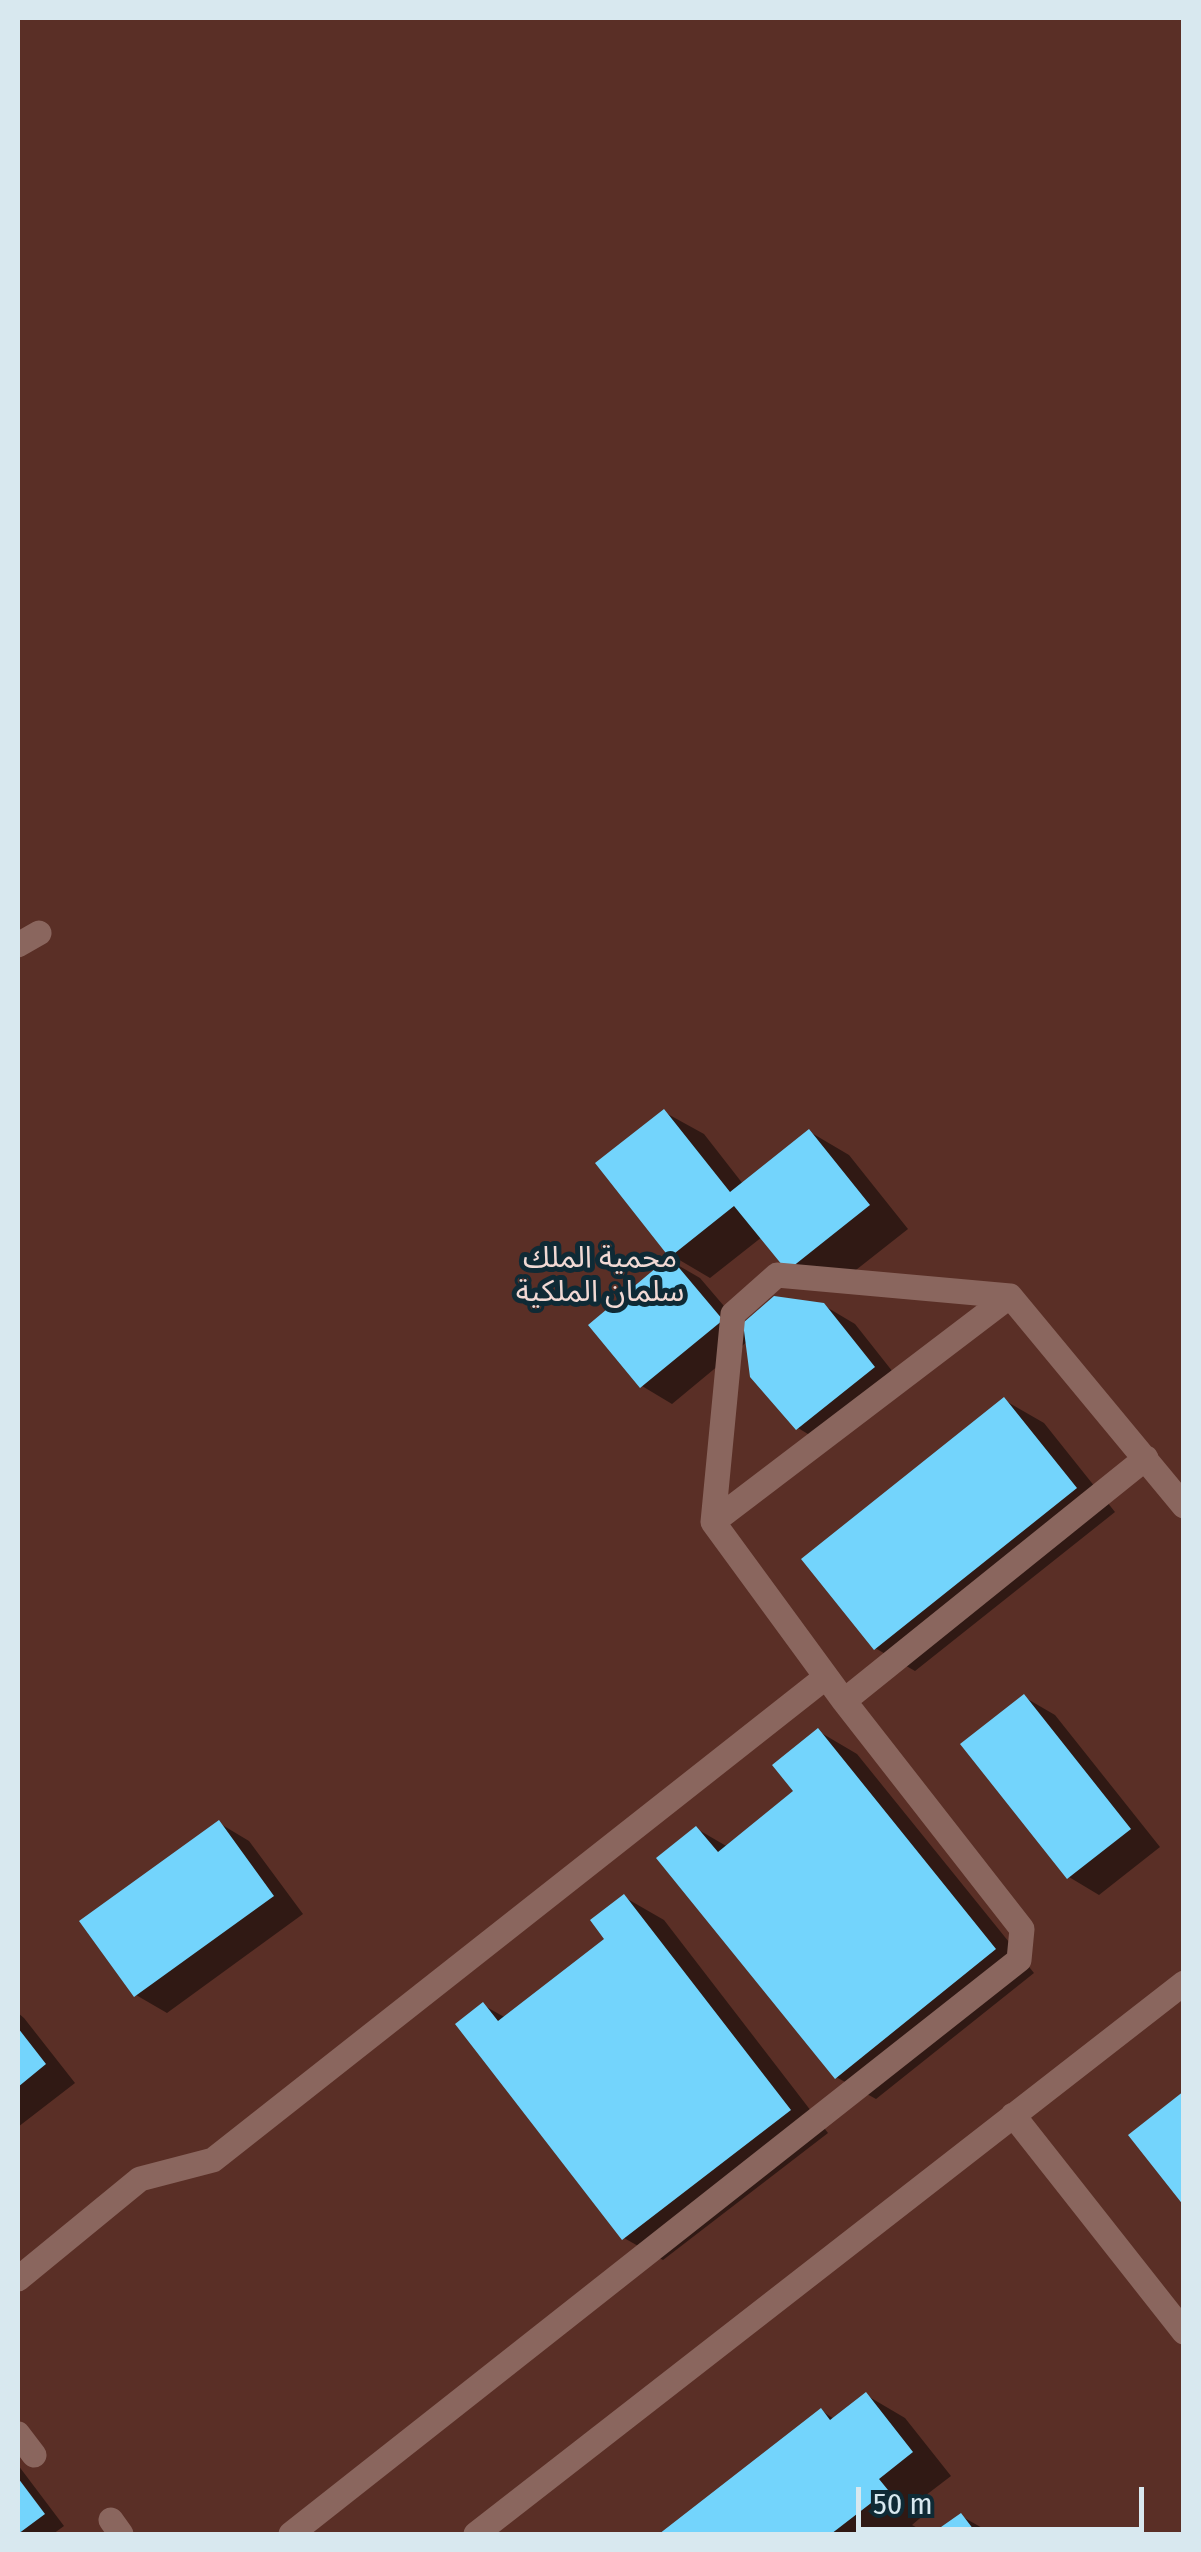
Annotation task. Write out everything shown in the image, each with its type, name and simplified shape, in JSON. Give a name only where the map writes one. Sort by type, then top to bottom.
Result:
[{"type":"lane","points":[[291,2534],[1019,1960],[1022,1929],[844,1701],[713,1522],[733,1314],[777,1274],[1010,1296],[1184,1506]]},
{"type":"lane","points":[[713,1522],[1010,1296]]},
{"type":"lane","points":[[844,1701],[1146,1458]]},
{"type":"lane","points":[[18,2279],[140,2179],[213,2160],[826,1677]]},
{"type":"lane","points":[[476,2534],[1184,1983]]},
{"type":"lane","points":[[1013,2115],[1184,2332]]},
{"type":"green space","name":"محمية الملك سلمان الملكية","points":[[18,18],[1183,18],[1183,2534],[18,2534]]},
{"type":"building","points":[[664,1109],[730,1192],[809,1129],[870,1205],[787,1271],[734,1206],[670,1257],[723,1320],[640,1388],[588,1325],[669,1257],[595,1163]]},
{"type":"building","points":[[774,1296],[824,1303],[875,1367],[796,1430],[750,1377],[743,1323]]},
{"type":"building","points":[[1004,1397],[1077,1488],[874,1650],[801,1559]]},
{"type":"building","points":[[1024,1694],[1131,1829],[1067,1879],[960,1744]]},
{"type":"building","points":[[818,1728],[996,1949],[835,2079],[656,1858],[696,1826],[718,1852],[793,1791],[772,1765]]},
{"type":"building","points":[[219,1820],[274,1896],[134,1997],[79,1921]]},
{"type":"building","points":[[624,1894],[791,2110],[622,2240],[455,2024],[483,2002],[498,2021],[604,1939],[590,1920]]},
{"type":"building","points":[[18,2028],[46,2064],[18,2087]]},
{"type":"building","points":[[1184,2091],[1184,2206],[1128,2135]]},
{"type":"building","points":[[866,2392],[913,2452],[879,2479],[888,2490],[831,2534],[659,2534],[821,2408],[830,2420]]},
{"type":"building","points":[[18,2478],[45,2514],[18,2534]]},
{"type":"building","points":[[961,2513],[977,2534],[931,2534]]}]
